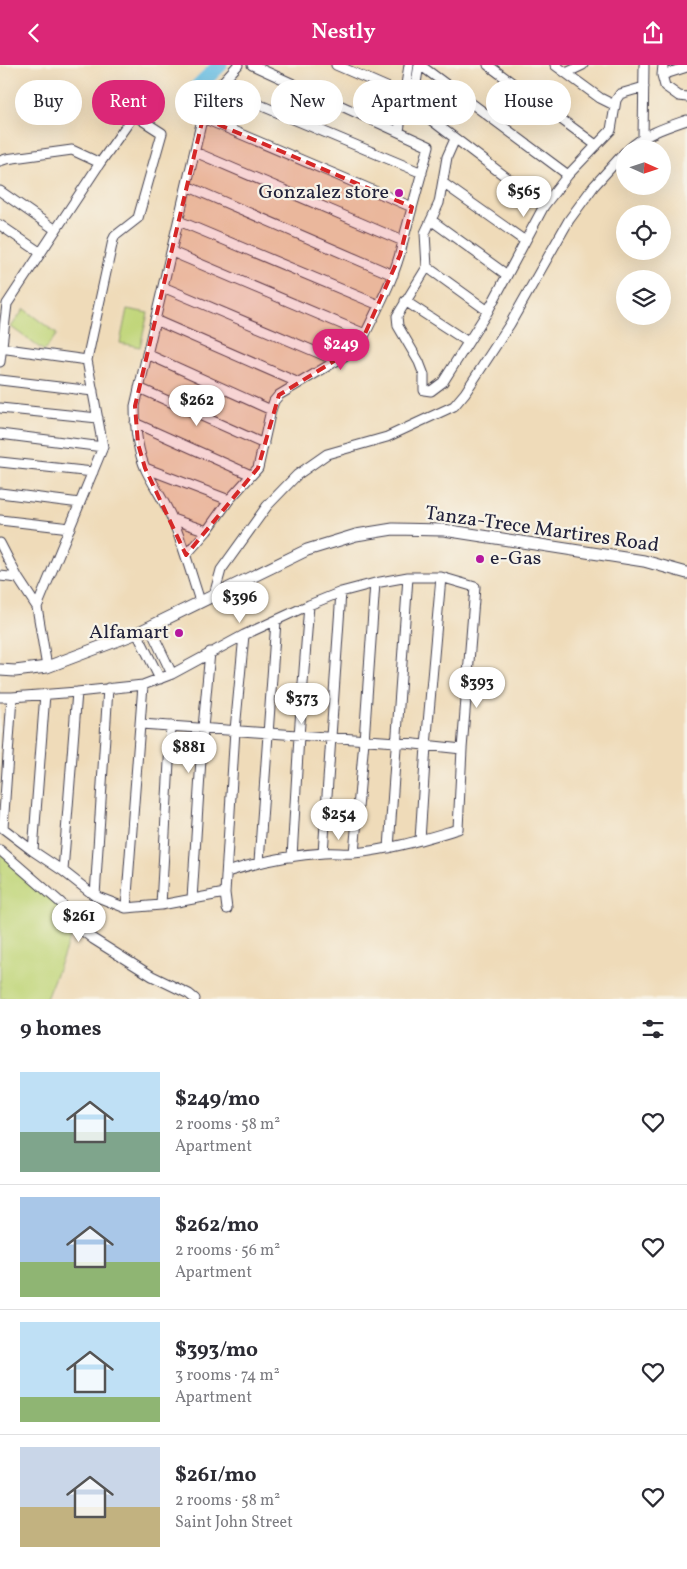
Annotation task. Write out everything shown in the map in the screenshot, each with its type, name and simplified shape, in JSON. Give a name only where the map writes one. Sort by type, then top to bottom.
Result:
[{"type":"main road","name":"Tanza-Trece Martires Road","points":[[0,670],[15,671],[47,667],[150,628],[200,601],[307,550],[356,535],[393,529],[444,530],[644,561],[687,573]]},
{"type":"street","points":[[224,80],[238,65]]},
{"type":"street","points":[[186,555],[207,531],[229,500],[258,468],[274,401],[279,395],[360,345],[393,275],[400,255],[429,146],[252,65]]},
{"type":"street","points":[[336,65],[370,80]]},
{"type":"street","points":[[407,80],[410,65]]},
{"type":"street","points":[[544,206],[414,107],[413,101],[420,65],[568,175]]},
{"type":"street","points":[[488,65],[596,145]]},
{"type":"street","points":[[555,65],[600,98],[614,105]]},
{"type":"street","points":[[566,73],[583,65]]},
{"type":"street","points":[[643,138],[644,65]]},
{"type":"street","points":[[663,65],[662,75],[665,87],[679,96],[687,97]]},
{"type":"street","points":[[662,75],[687,67]]},
{"type":"street","points":[[455,139],[447,157],[439,203],[426,233],[427,267],[397,316],[398,326],[419,362],[424,375],[424,390],[431,391],[443,382],[488,311],[544,206],[568,175],[611,131],[614,105],[620,94],[644,87]]},
{"type":"street","points":[[261,105],[422,173]]},
{"type":"street","points":[[0,362],[3,301],[41,253],[134,115],[162,133],[138,218],[115,236],[113,240],[87,360],[104,447],[37,607]]},
{"type":"street","points":[[640,140],[687,120]]},
{"type":"street","points":[[200,601],[186,555],[172,519],[145,468],[138,444],[135,406],[201,125]]},
{"type":"street","points":[[219,125],[412,207]]},
{"type":"street","points":[[399,131],[400,125]]},
{"type":"street","points":[[0,161],[72,150],[100,163]]},
{"type":"street","points":[[195,152],[403,241]]},
{"type":"street","points":[[214,595],[221,570],[267,506],[298,475],[327,454],[387,437],[454,406],[465,393],[510,324],[569,220],[594,186],[616,162]]},
{"type":"street","points":[[443,183],[525,241]]},
{"type":"street","points":[[187,186],[393,275]]},
{"type":"street","points":[[0,191],[56,230]]},
{"type":"street","points":[[179,221],[378,305]]},
{"type":"street","points":[[431,221],[508,275]]},
{"type":"street","points":[[0,225],[41,253]]},
{"type":"street","points":[[172,252],[365,334]]},
{"type":"street","points":[[427,267],[488,311]]},
{"type":"street","points":[[163,287],[335,360]]},
{"type":"street","points":[[406,301],[468,342]]},
{"type":"street","points":[[155,320],[299,383]]},
{"type":"street","points":[[1,348],[87,360]]},
{"type":"street","points":[[146,354],[271,410]]},
{"type":"street","points":[[0,380],[93,391]]},
{"type":"street","points":[[139,388],[264,444]]},
{"type":"street","points":[[0,408],[98,418]]},
{"type":"street","points":[[135,423],[252,475]]},
{"type":"street","points":[[0,434],[104,447]]},
{"type":"street","points":[[0,463],[93,472]]},
{"type":"street","points":[[145,468],[229,500]]},
{"type":"street","points":[[0,493],[80,503]]},
{"type":"street","points":[[0,519],[70,528]]},
{"type":"street","points":[[172,519],[207,531]]},
{"type":"street","points":[[0,543],[18,578],[37,607],[47,667]]},
{"type":"street","points":[[0,576],[18,578]]},
{"type":"street","points":[[389,848],[408,577]]},
{"type":"street","points":[[0,697],[143,685],[172,674],[210,652],[309,605],[340,592],[375,583],[408,577],[441,577],[475,587],[462,749],[458,829],[389,848],[354,853],[323,853],[258,862],[226,872]]},
{"type":"street","points":[[420,840],[426,746],[441,577]]},
{"type":"street","points":[[354,853],[375,583]]},
{"type":"street","points":[[323,853],[340,592]]},
{"type":"street","points":[[292,857],[309,605]]},
{"type":"street","points":[[258,862],[276,621]]},
{"type":"street","points":[[150,628],[172,674]]},
{"type":"street","points":[[137,633],[160,679]]},
{"type":"street","points":[[227,909],[225,893],[226,872],[235,731],[244,635]]},
{"type":"street","points":[[192,899],[210,652]]},
{"type":"street","points":[[126,908],[143,685]]},
{"type":"street","points":[[95,896],[108,689]]},
{"type":"street","points":[[63,871],[77,692]]},
{"type":"street","points":[[33,851],[45,694]]},
{"type":"street","points":[[12,697],[1,827],[95,896],[126,908],[161,905],[225,893]]},
{"type":"street","points":[[141,724],[331,739],[396,742],[462,749]]},
{"type":"street","points":[[161,905],[171,726]]},
{"type":"street","points":[[0,851],[61,903],[78,927],[93,939],[152,976],[195,999]]},
{"type":"highlighted area","points":[[203,118],[412,207],[400,255],[360,345],[279,395],[258,468],[186,555],[145,468],[138,444],[135,406]]},
{"type":"green space","points":[[24,309],[57,334],[44,351],[11,327]]},
{"type":"green space","points":[[127,309],[148,313],[140,347],[120,343]]},
{"type":"green space","points":[[0,853],[58,902],[74,928],[46,999],[0,999]]},
{"type":"waterway","points":[[204,80],[220,65]]},
{"type":"place","name":"Gonzalez store","points":[[399,193]]},
{"type":"place","name":"e-Gas","points":[[480,559]]},
{"type":"place","name":"Alfamart","points":[[179,633]]}]
